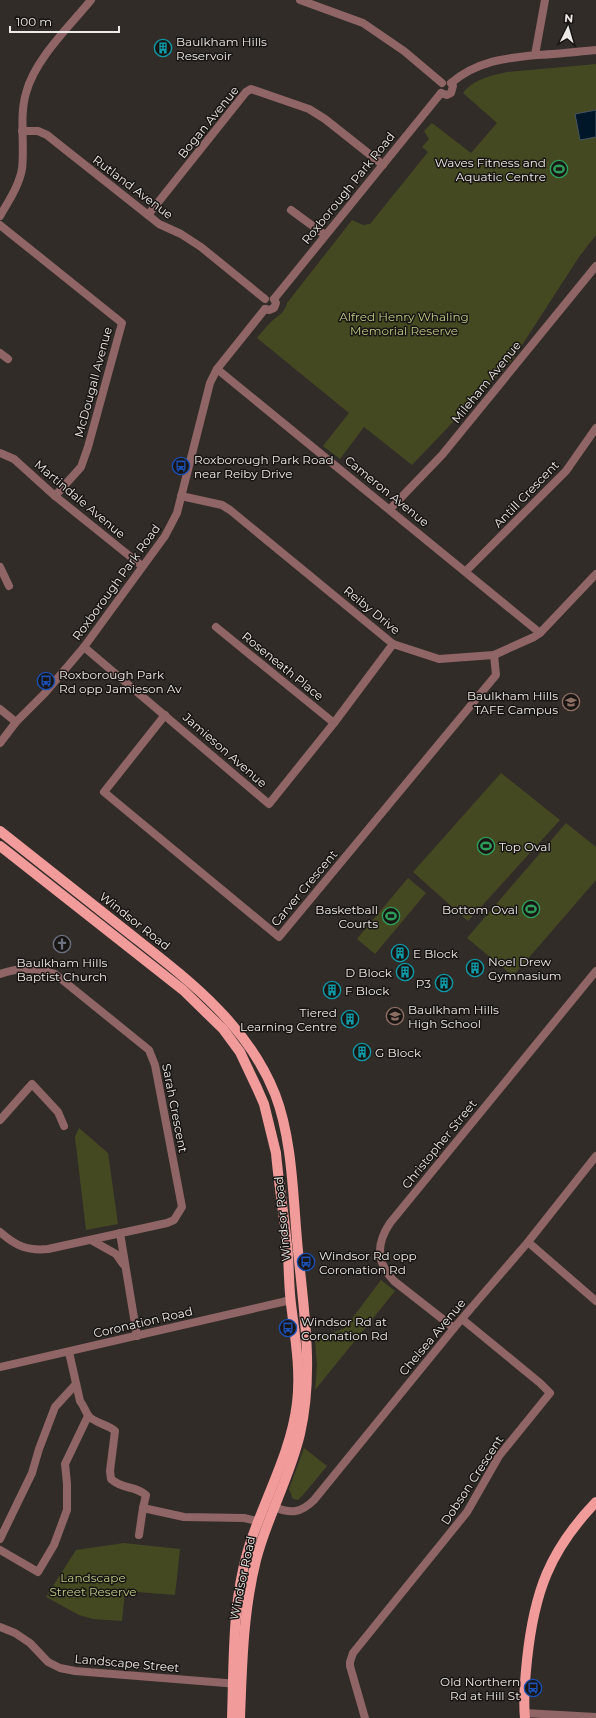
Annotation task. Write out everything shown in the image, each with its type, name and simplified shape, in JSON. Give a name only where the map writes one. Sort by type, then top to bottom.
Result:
[{"type":"main road","name":"Windsor Road","points":[[0,831],[178,972],[217,1008],[242,1035],[254,1053],[275,1093],[284,1120],[289,1154],[308,1352],[306,1399],[296,1449],[269,1506],[257,1521],[248,1551],[240,1588],[236,1621],[237,1684],[240,1718]]},
{"type":"main road","name":"Windsor Road","points":[[0,846],[183,990],[223,1029],[240,1052],[264,1104],[276,1153],[288,1255],[298,1365],[297,1403],[295,1415],[269,1506],[248,1598],[232,1718]]},
{"type":"main road","points":[[291,1300],[303,1298]]},
{"type":"main road","points":[[525,1716],[528,1653],[533,1616],[538,1595],[546,1572],[555,1554],[579,1520],[596,1502]]},
{"type":"street","points":[[0,216],[18,185],[22,170],[23,109],[26,92],[36,69],[91,0]]},
{"type":"street","points":[[300,0],[364,23],[404,51],[442,83]]},
{"type":"street","points":[[535,56],[545,0]]},
{"type":"street","points":[[451,83],[464,73],[490,61],[510,57],[596,50]]},
{"type":"street","points":[[442,83],[447,81],[451,83]]},
{"type":"street","points":[[442,83],[440,88],[441,93],[447,95],[452,93],[453,89],[451,83]]},
{"type":"street","name":"Bogan Avenue","points":[[148,215],[246,92],[251,89],[309,110],[325,120],[383,165]]},
{"type":"street","name":"Roxborough Park Road","points":[[274,299],[441,93]]},
{"type":"street","name":"Rutland Avenue","points":[[22,131],[38,131],[47,135],[159,224],[181,234],[201,247],[265,299]]},
{"type":"street","points":[[291,210],[325,235]]},
{"type":"street","name":"McDougall Avenue","points":[[0,225],[122,323],[88,447],[81,467],[55,496]]},
{"type":"street","name":"Mileham Avenue","points":[[390,509],[442,456],[596,266]]},
{"type":"street","points":[[269,297],[274,299],[276,305],[274,308],[269,310],[265,309],[263,304],[265,299],[269,297]]},
{"type":"street","name":"Roxborough Park Road","points":[[0,743],[16,722],[45,693],[84,647],[169,530],[177,513],[207,391],[217,369],[265,309]]},
{"type":"street","points":[[0,353],[8,359]]},
{"type":"street","name":"Cameron Avenue","points":[[217,369],[540,633]]},
{"type":"street","name":"Antill Crescent","points":[[466,571],[566,472],[596,428]]},
{"type":"street","name":"Martindale Avenue","points":[[0,453],[14,459],[55,496],[142,566]]},
{"type":"street","name":"Reiby Drive","points":[[181,496],[222,505],[230,510],[392,644],[439,659],[494,655],[540,633],[596,574]]},
{"type":"street","points":[[0,567],[9,586]]},
{"type":"street","name":"Roseneath Place","points":[[216,627],[334,722]]},
{"type":"street","name":"Jamieson Avenue","points":[[84,647],[269,804],[334,722],[392,644]]},
{"type":"street","name":"Carver Crescent","points":[[165,715],[104,792],[279,937],[496,675],[494,655]]},
{"type":"street","points":[[0,709],[16,722]]},
{"type":"street","name":"Sarah Crescent","points":[[0,974],[22,968],[45,970],[55,974],[149,1050],[156,1065],[182,1207],[174,1220],[91,1240],[36,1250],[25,1249],[0,1232]]},
{"type":"street","name":"Christopher Street","points":[[454,1328],[394,1281],[386,1272],[379,1250],[384,1233],[596,972]]},
{"type":"street","points":[[0,1120],[32,1084],[58,1112],[64,1126]]},
{"type":"street","name":"Chelsea Avenue","points":[[269,1506],[287,1511],[299,1510],[307,1507],[314,1500],[454,1328],[528,1242],[596,1156]]},
{"type":"street","points":[[120,1233],[137,1336]]},
{"type":"street","points":[[91,1240],[116,1254],[125,1267]]},
{"type":"street","points":[[528,1242],[596,1301]]},
{"type":"street","name":"Coronation Road","points":[[0,1367],[291,1300]]},
{"type":"street","name":"Dobson Crescent","points":[[365,1718],[350,1662],[353,1653],[467,1512],[499,1456],[550,1393],[540,1382],[462,1319]]},
{"type":"street","points":[[69,1352],[80,1401],[85,1407],[88,1416],[110,1426],[115,1431],[110,1471],[111,1479],[118,1485],[141,1490],[146,1494],[139,1535]]},
{"type":"street","points":[[0,1539],[32,1474],[39,1449],[55,1407],[76,1384]]},
{"type":"street","points":[[0,1550],[38,1572],[54,1545],[67,1510],[65,1464],[88,1416]]},
{"type":"street","points":[[143,1508],[184,1516],[244,1518],[257,1521]]},
{"type":"street","name":"Landscape Street","points":[[0,1627],[15,1632],[30,1643],[48,1662],[60,1668],[76,1672],[237,1684]]},
{"type":"street","points":[[525,1716],[596,1717]]},
{"type":"green space","name":"Alfred Henry Whaling Memorial Reserve","points":[[596,64],[596,235],[579,257],[513,359],[412,465],[364,427],[340,459],[323,446],[349,413],[257,338],[282,312],[287,303],[352,220],[363,225],[370,224],[428,152],[422,147],[429,139],[424,131],[432,123],[471,153],[497,123],[463,93],[467,88],[477,81],[508,72]]},
{"type":"green space","name":"Top Oval","points":[[501,773],[560,820],[468,921],[413,872]]},
{"type":"green space","name":"Bottom Oval","points":[[566,823],[596,847],[596,880],[513,976],[467,938]]},
{"type":"green space","name":"Basketball Courts","points":[[408,878],[426,893],[375,954],[357,939]]},
{"type":"green space","points":[[79,1128],[108,1153],[118,1224],[86,1230],[75,1137]]},
{"type":"green space","points":[[381,1280],[395,1291],[315,1390],[317,1366],[315,1339],[345,1328]]},
{"type":"green space","points":[[304,1448],[327,1466],[298,1500],[293,1499],[289,1489]]},
{"type":"green space","name":"Landscape Street Reserve","points":[[124,1543],[180,1549],[175,1595],[125,1591],[122,1621],[93,1619],[79,1615],[46,1597],[76,1550]]},
{"type":"water","points":[[596,110],[596,137],[580,140],[575,114]]},
{"type":"place","name":"Baulkham Hills Reservoir","points":[[163,48]]},
{"type":"place","name":"Waves Fitness and Aquatic Centre","points":[[559,169]]},
{"type":"place","name":"Roxborough Park Road near Reiby Drive","points":[[181,466]]},
{"type":"place","name":"Roxborough Park Rd opp Jamieson Av","points":[[46,681]]},
{"type":"place","name":"Baulkham Hills TAFE Campus","points":[[571,702]]},
{"type":"place","name":"Top Oval","points":[[486,846]]},
{"type":"place","name":"Bottom Oval","points":[[531,909]]},
{"type":"place","name":"Basketball Courts","points":[[391,916]]},
{"type":"place","name":"Baulkham Hills Baptist Church","points":[[62,944]]},
{"type":"place","name":"E Block","points":[[400,953]]},
{"type":"place","name":"Noel Drew Gymnasium","points":[[475,968]]},
{"type":"place","name":"D Block","points":[[405,972]]},
{"type":"place","name":"P3","points":[[444,983]]},
{"type":"place","name":"F Block","points":[[332,990]]},
{"type":"place","name":"Baulkham Hills High School","points":[[395,1016]]},
{"type":"place","name":"Tiered Learning Centre","points":[[350,1019]]},
{"type":"place","name":"G Block","points":[[362,1052]]},
{"type":"place","name":"Windsor Rd opp Coronation Rd","points":[[306,1262]]},
{"type":"place","name":"Windsor Rd at Coronation Rd","points":[[288,1328]]},
{"type":"place","name":"Old Northern Rd at Hill St","points":[[533,1688]]}]
